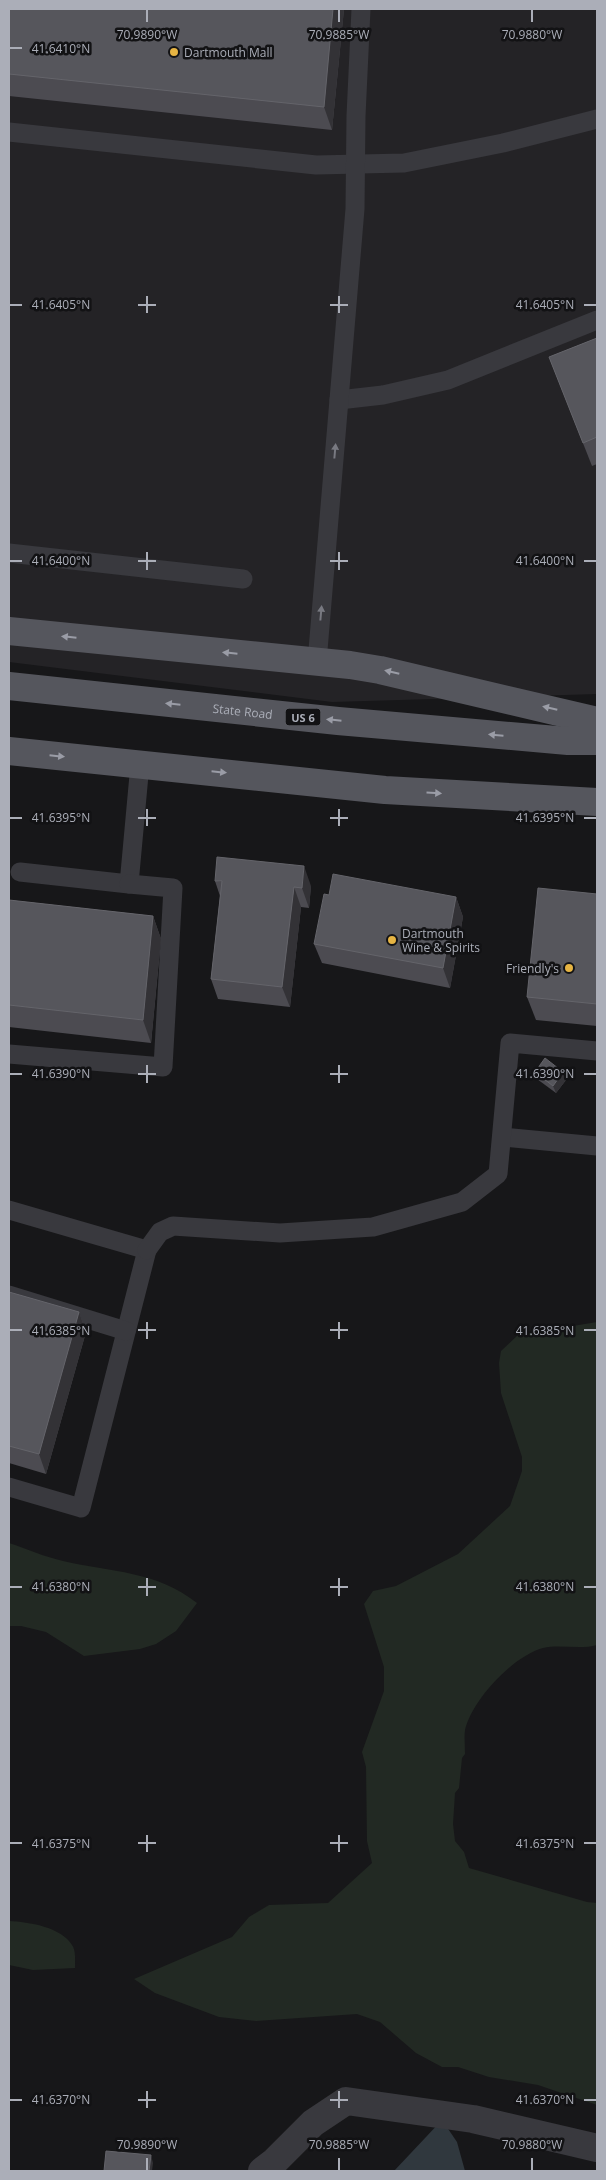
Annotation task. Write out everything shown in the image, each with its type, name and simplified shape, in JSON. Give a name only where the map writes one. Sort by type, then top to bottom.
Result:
[{"type":"main road","points":[[9,631],[380,670],[597,721]]},
{"type":"main road","name":"State Road","points":[[9,686],[338,721],[568,741],[597,741]]},
{"type":"main road","points":[[9,751],[385,790],[597,802]]},
{"type":"street","points":[[262,2171],[275,2161],[313,2123],[346,2101],[473,2119],[597,2148]]},
{"type":"lane","points":[[317,662],[355,209],[356,116],[361,9]]},
{"type":"lane","points":[[9,132],[316,165],[356,165],[404,163],[571,127],[597,119]]},
{"type":"lane","points":[[339,400],[384,395],[448,380],[597,320]]},
{"type":"lane","points":[[9,553],[243,578]]},
{"type":"lane","points":[[129,884],[140,764]]},
{"type":"lane","points":[[9,1054],[163,1067],[173,888],[20,872]]},
{"type":"lane","points":[[9,1487],[81,1508],[147,1250],[160,1232],[173,1226],[280,1233],[373,1227],[462,1202],[498,1174],[510,1043],[597,1050]]},
{"type":"lane","points":[[502,1136],[597,1146]]},
{"type":"lane","points":[[9,1210],[147,1250]]},
{"type":"lane","points":[[9,1294],[126,1331]]},
{"type":"shaded area","name":"Dartmouth Mall","points":[[9,9],[597,9],[597,694],[332,702],[9,662]]},
{"type":"shaded area","points":[[597,1322],[597,1645],[550,1647],[531,1653],[507,1670],[485,1693],[469,1718],[465,1730],[465,1754],[462,1758],[459,1788],[455,1793],[453,1824],[455,1841],[464,1852],[469,1868],[587,1902],[597,1903],[597,2105],[538,2085],[489,2077],[458,2067],[442,2067],[416,2053],[380,2022],[357,2014],[256,2021],[219,2017],[155,1993],[134,1979],[232,1937],[249,1917],[269,1905],[328,1903],[372,1863],[367,1841],[366,1767],[362,1752],[384,1691],[384,1667],[364,1604],[373,1591],[396,1586],[458,1554],[510,1506],[522,1471],[522,1457],[501,1393],[499,1363],[501,1351],[518,1335]]},
{"type":"shaded area","points":[[9,1543],[56,1559],[133,1574],[166,1584],[182,1592],[197,1603],[176,1631],[156,1644],[140,1649],[84,1656],[46,1632],[21,1626],[9,1626]]},
{"type":"shaded area","points":[[9,1921],[35,1924],[60,1934],[73,1947],[75,1968],[33,1970],[9,1965]]},
{"type":"shaded area","points":[[442,2120],[457,2142],[465,2171],[394,2171]]},
{"type":"building","name":"Dartmouth Mall","points":[[9,9],[333,9],[324,107],[9,74]]},
{"type":"building","points":[[597,338],[597,437],[583,443],[549,357]]},
{"type":"building","points":[[217,857],[304,866],[302,888],[294,887],[282,987],[211,979],[222,881],[215,881]]},
{"type":"building","name":"Dartmouth Wine & Spirits","points":[[333,874],[456,897],[443,968],[314,944],[324,894],[329,895]]},
{"type":"building","name":"Friendly's","points":[[538,888],[597,894],[597,1004],[527,997]]},
{"type":"building","points":[[9,900],[153,916],[143,1020],[9,1005]]},
{"type":"building","points":[[545,1058],[563,1072],[553,1086],[535,1072]]},
{"type":"building","points":[[9,1292],[79,1312],[39,1454],[9,1446]]},
{"type":"building","points":[[106,2151],[151,2155],[149,2171],[104,2171]]},
{"type":"place","name":"Dartmouth Mall","points":[[174,52]]},
{"type":"place","name":"Dartmouth Wine & Spirits","points":[[392,940]]},
{"type":"place","name":"Friendly's","points":[[569,968]]}]
